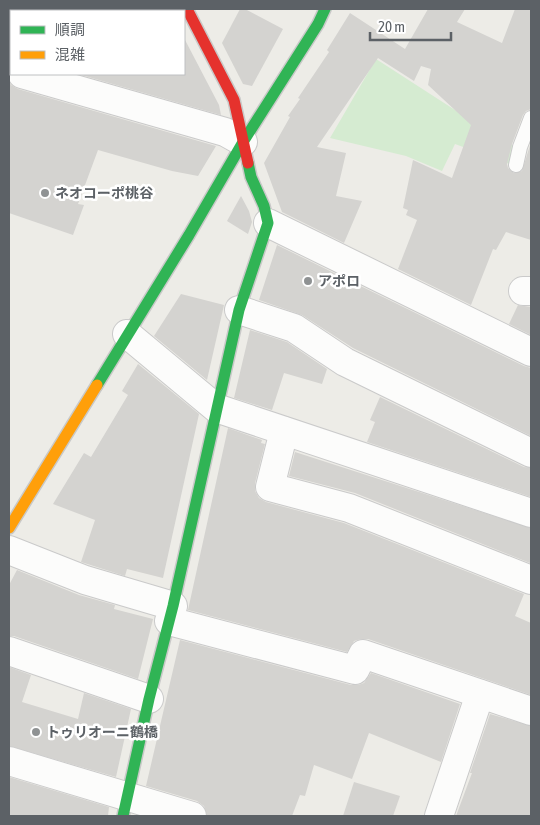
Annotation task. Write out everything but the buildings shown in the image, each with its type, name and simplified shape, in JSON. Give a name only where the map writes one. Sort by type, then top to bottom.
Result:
[{"type":"street","points":[[125,807],[239,310],[268,223],[264,206],[250,177],[234,100],[188,9]]},
{"type":"street","points":[[13,512],[189,236],[243,142],[326,9]]},
{"type":"street","points":[[25,75],[224,132],[243,142]]},
{"type":"street","points":[[268,223],[531,352]]},
{"type":"street","points":[[239,310],[294,328],[345,362],[531,453]]},
{"type":"street","points":[[127,334],[216,408],[531,513]]},
{"type":"street","points":[[284,431],[270,487],[348,508],[531,580]]},
{"type":"street","points":[[9,550],[171,613],[355,670],[363,654],[531,712]]},
{"type":"street","points":[[9,651],[149,699]]},
{"type":"street","points":[[439,816],[480,694]]},
{"type":"street","points":[[9,761],[125,807],[192,816]]},
{"type":"lane","points":[[516,165],[520,147],[531,118]]},
{"type":"green space","points":[[376,59],[517,148],[512,165],[455,144],[442,171],[406,156],[330,138]]},
{"type":"traffic: fast","points":[[97,385],[189,235],[243,142],[318,24],[325,9]]},
{"type":"traffic: fast","points":[[123,816],[149,699],[173,606],[239,310],[268,223],[264,206],[251,177],[248,163]]},
{"type":"traffic: slow","points":[[9,528],[97,385]]},
{"type":"traffic: jam","points":[[187,9],[234,100],[248,163]]},
{"type":"place","name":"ネオコーポ桃谷","points":[[45,193]]},
{"type":"place","name":"アポロ","points":[[308,281]]},
{"type":"place","name":"トゥリオーニ鶴橋","points":[[36,732]]}]
